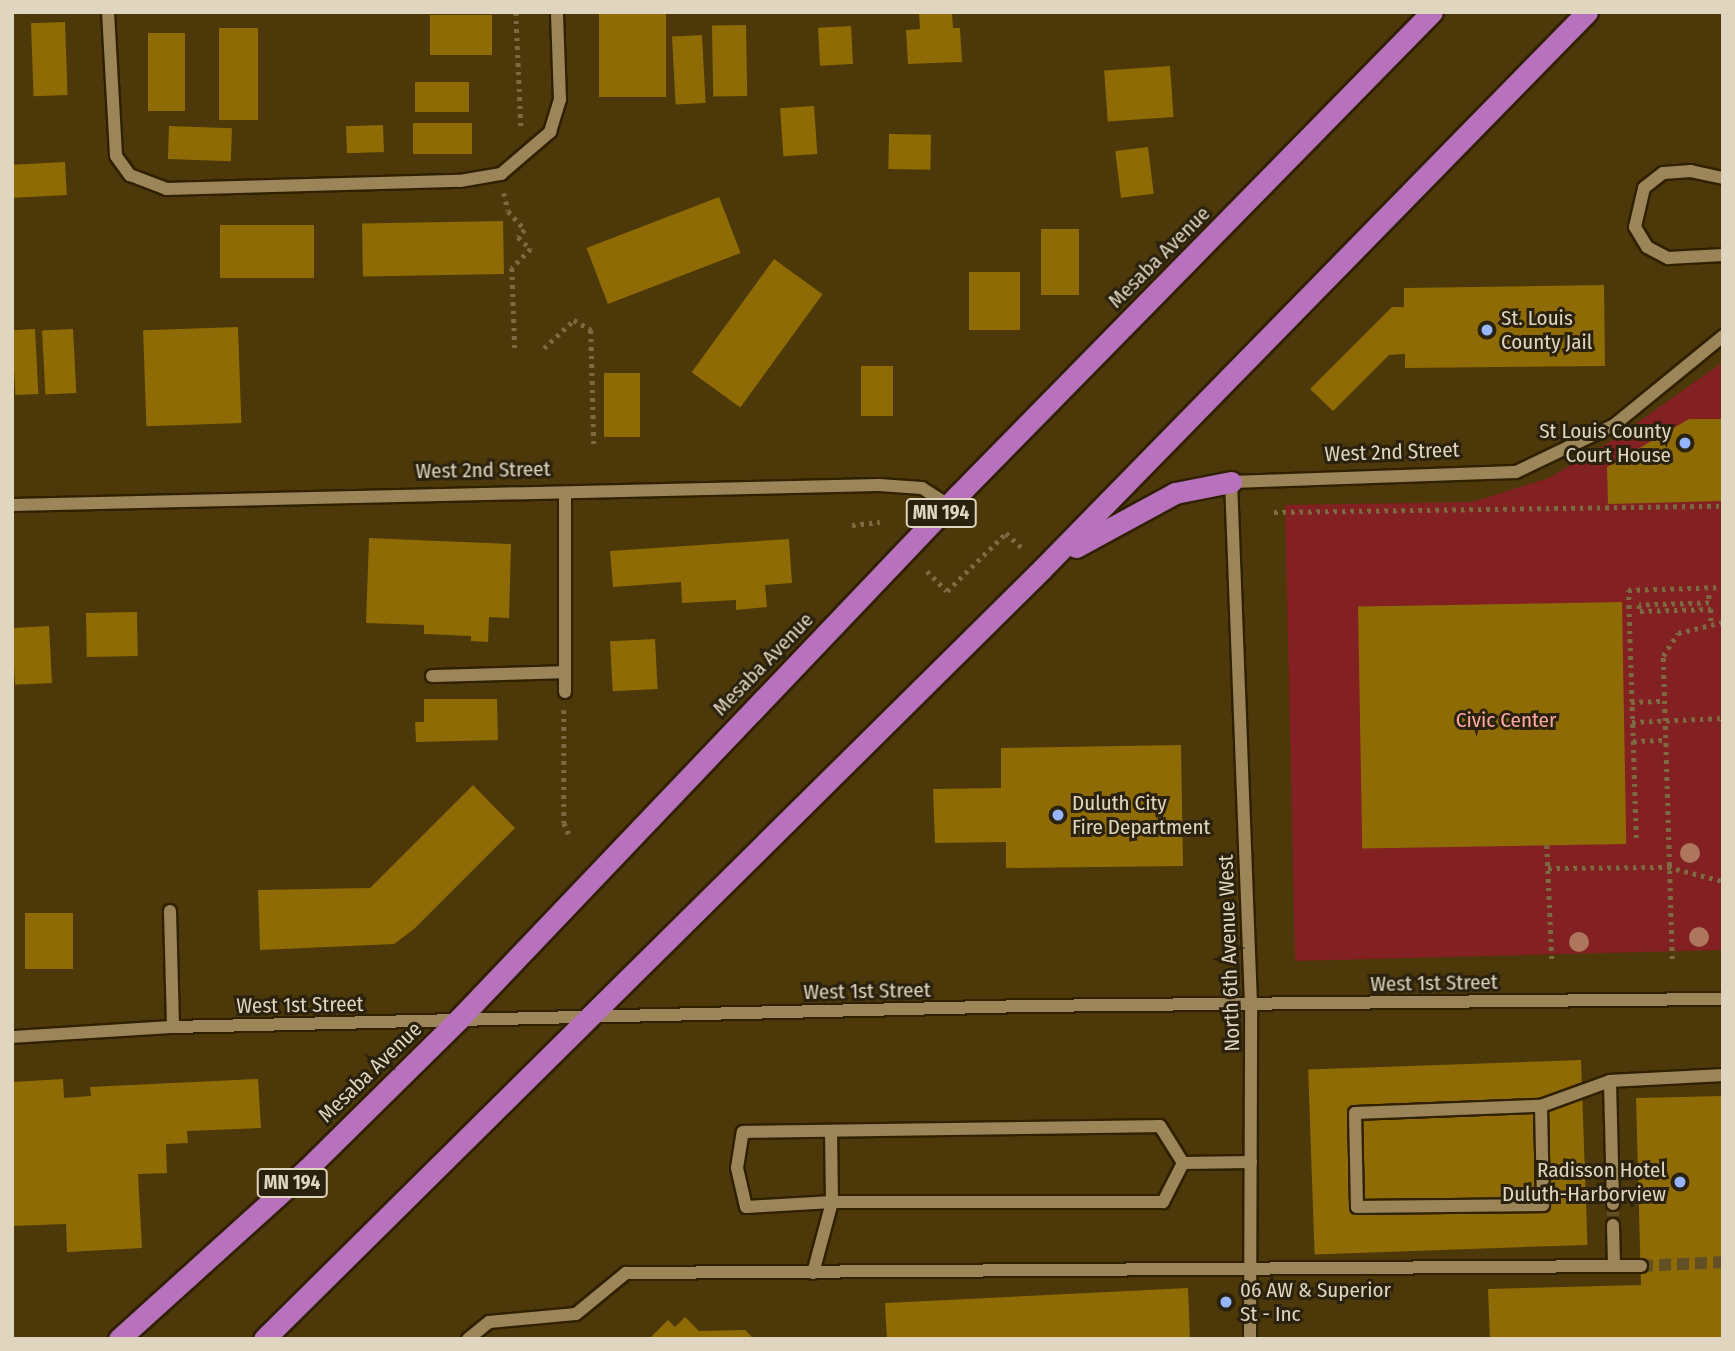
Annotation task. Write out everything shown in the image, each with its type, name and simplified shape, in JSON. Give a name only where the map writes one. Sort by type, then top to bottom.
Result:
[{"type":"highway","name":"Mesaba Avenue","points":[[119,1339],[307,1169],[458,1020],[948,506],[1432,12]]},
{"type":"highway","points":[[264,1339],[709,895],[1042,569],[1587,12]]},
{"type":"highway","name":"West 2nd Street","points":[[1042,569],[1113,523],[1175,493],[1231,482]]},
{"type":"street","points":[[108,12],[116,156],[131,175],[166,189],[460,180],[501,174],[550,132],[560,100],[557,12]]},
{"type":"street","points":[[1723,178],[1690,171],[1663,173],[1644,188],[1635,227],[1647,247],[1668,258],[1723,255]]},
{"type":"street","name":"West 2nd Street","points":[[1231,482],[1516,472],[1614,425],[1723,336]]},
{"type":"street","name":"North 6th Avenue West","points":[[1231,482],[1251,1004],[1250,1339]]},
{"type":"street","name":"West 2nd Street","points":[[12,505],[906,485],[922,488],[948,506]]},
{"type":"street","points":[[565,493],[565,692]]},
{"type":"street","points":[[432,677],[565,672]]},
{"type":"street","points":[[170,911],[173,1027]]},
{"type":"street","name":"West 1st Street","points":[[12,1037],[173,1027],[587,1017],[1251,1004],[1723,999]]},
{"type":"street","points":[[1541,1106],[1543,1205],[1357,1207],[1355,1113],[1541,1106],[1610,1081],[1723,1075]]},
{"type":"street","points":[[1610,1081],[1613,1204]]},
{"type":"street","points":[[1160,1126],[1183,1163],[1163,1202],[832,1202],[746,1208],[737,1168],[743,1132],[1160,1126]]},
{"type":"street","points":[[813,1273],[832,1202],[831,1131]]},
{"type":"street","points":[[1183,1163],[1251,1162]]},
{"type":"street","points":[[1613,1225],[1614,1266]]},
{"type":"street","points":[[468,1339],[489,1322],[576,1314],[626,1273],[1251,1271],[1640,1266]]},
{"type":"path","points":[[516,12],[521,116]]},
{"type":"path","points":[[508,211],[525,230],[518,237],[531,249],[512,268],[515,351]]},
{"type":"path","points":[[544,348],[574,320],[591,330],[594,448]]},
{"type":"path","points":[[1274,512],[1723,506]]},
{"type":"path","points":[[852,525],[880,522]]},
{"type":"path","points":[[927,571],[947,591],[1006,533],[1021,547]]},
{"type":"path","points":[[1636,838],[1628,590],[1723,587]]},
{"type":"path","points":[[1709,595],[1709,603],[1639,605],[1640,611],[1711,609],[1712,623]]},
{"type":"path","points":[[1672,959],[1663,656],[1672,638],[1692,626],[1723,622]]},
{"type":"path","points":[[565,692],[564,823],[571,839]]},
{"type":"path","points":[[1631,702],[1664,701]]},
{"type":"path","points":[[1632,722],[1723,718]]},
{"type":"path","points":[[1633,741],[1665,740]]},
{"type":"path","points":[[1547,845],[1552,961]]},
{"type":"path","points":[[1548,868],[1668,867],[1723,881]]},
{"type":"green space","name":"Civic Center","points":[[1723,362],[1723,950],[1295,961],[1285,505],[1472,502],[1549,478],[1616,438]]},
{"type":"building","points":[[599,12],[666,12],[666,97],[599,97]]},
{"type":"building","points":[[919,12],[952,12],[953,28],[960,28],[962,62],[908,64],[906,30],[920,29]]},
{"type":"building","points":[[430,15],[492,15],[492,55],[430,55]]},
{"type":"building","points":[[65,22],[68,95],[34,96],[31,23]]},
{"type":"building","points":[[746,25],[747,96],[713,97],[712,26]]},
{"type":"building","points":[[851,26],[853,64],[820,66],[818,28]]},
{"type":"building","points":[[219,28],[258,28],[258,120],[219,120]]},
{"type":"building","points":[[148,33],[185,33],[185,111],[148,111]]},
{"type":"building","points":[[702,35],[706,103],[676,104],[672,37]]},
{"type":"building","points":[[1170,66],[1174,117],[1108,121],[1104,71]]},
{"type":"building","points":[[415,82],[469,82],[469,112],[415,112]]},
{"type":"building","points":[[814,106],[817,154],[783,156],[780,108]]},
{"type":"building","points":[[413,123],[472,123],[472,154],[413,154]]},
{"type":"building","points":[[383,125],[384,152],[347,153],[346,126]]},
{"type":"building","points":[[169,126],[232,128],[231,161],[168,159]]},
{"type":"building","points":[[889,134],[931,135],[930,170],[888,169]]},
{"type":"building","points":[[1148,147],[1154,194],[1121,198],[1115,151]]},
{"type":"building","points":[[65,162],[67,195],[14,198],[12,165]]},
{"type":"building","points":[[719,197],[741,253],[608,304],[586,248]]},
{"type":"building","points":[[503,221],[504,274],[363,276],[362,223]]},
{"type":"building","points":[[220,225],[314,225],[314,278],[220,278]]},
{"type":"building","points":[[1041,229],[1079,229],[1079,295],[1041,295]]},
{"type":"building","points":[[774,259],[823,294],[740,408],[692,372]]},
{"type":"building","points":[[969,272],[1020,272],[1020,330],[969,330]]},
{"type":"building","name":"St. Louis County Jail","points":[[1604,285],[1605,366],[1405,368],[1405,354],[1389,355],[1333,411],[1310,389],[1392,307],[1404,307],[1404,288]]},
{"type":"building","points":[[238,327],[241,423],[146,426],[143,330]]},
{"type":"building","points":[[35,329],[38,394],[15,395],[12,330]]},
{"type":"building","points":[[73,329],[76,393],[45,395],[42,331]]},
{"type":"building","points":[[861,366],[893,366],[893,416],[861,416]]},
{"type":"building","points":[[604,373],[640,373],[640,437],[604,437]]},
{"type":"building","name":"St Louis County Court House","points":[[1689,419],[1723,419],[1723,501],[1608,504],[1607,467]]},
{"type":"building","points":[[369,538],[511,544],[509,618],[489,617],[488,642],[471,641],[471,636],[424,634],[424,625],[366,623]]},
{"type":"building","points":[[789,539],[792,583],[765,585],[767,607],[736,610],[736,600],[682,603],[681,582],[613,587],[610,551]]},
{"type":"building","points":[[1622,602],[1626,844],[1362,849],[1358,607]]},
{"type":"building","points":[[137,612],[138,656],[87,657],[86,613]]},
{"type":"building","points":[[49,626],[52,683],[15,685],[12,628]]},
{"type":"building","points":[[655,639],[658,689],[613,691],[610,641]]},
{"type":"building","points":[[424,699],[497,699],[498,740],[416,742],[415,722],[424,722]]},
{"type":"building","name":"Duluth City Fire Department","points":[[1181,745],[1183,866],[1006,868],[1006,842],[935,843],[933,789],[1001,788],[1001,748]]},
{"type":"building","points":[[473,785],[515,828],[414,929],[394,944],[260,950],[258,890],[370,888]]},
{"type":"building","points":[[25,913],[73,913],[73,969],[25,969]]},
{"type":"building","points":[[1581,1060],[1587,1245],[1315,1254],[1308,1070]]},
{"type":"building","points":[[63,1079],[64,1098],[91,1096],[90,1087],[258,1079],[261,1128],[187,1131],[188,1143],[166,1144],[167,1173],[138,1174],[142,1248],[67,1252],[66,1224],[12,1226],[12,1082]]},
{"type":"building","name":"Radisson Hotel Duluth-Harborview","points":[[1723,1096],[1723,1339],[1490,1339],[1488,1289],[1641,1285],[1636,1098]]},
{"type":"building","points":[[1188,1288],[1190,1339],[887,1339],[885,1303]]},
{"type":"building","points":[[685,1317],[699,1331],[745,1330],[754,1339],[649,1339],[668,1320],[675,1327]]},
{"type":"tunnel","points":[[1613,1204],[1613,1225]]},
{"type":"tunnel","points":[[1641,1266],[1723,1262]]},
{"type":"place","name":"St. Louis County Jail","points":[[1487,330]]},
{"type":"place","name":"St Louis County Court House","points":[[1685,443]]},
{"type":"place","name":"Duluth City Fire Department","points":[[1058,815]]},
{"type":"place","name":"Radisson Hotel Duluth-Harborview","points":[[1680,1182]]},
{"type":"place","name":"06 AW & Superior St - Inc","points":[[1226,1302]]}]
